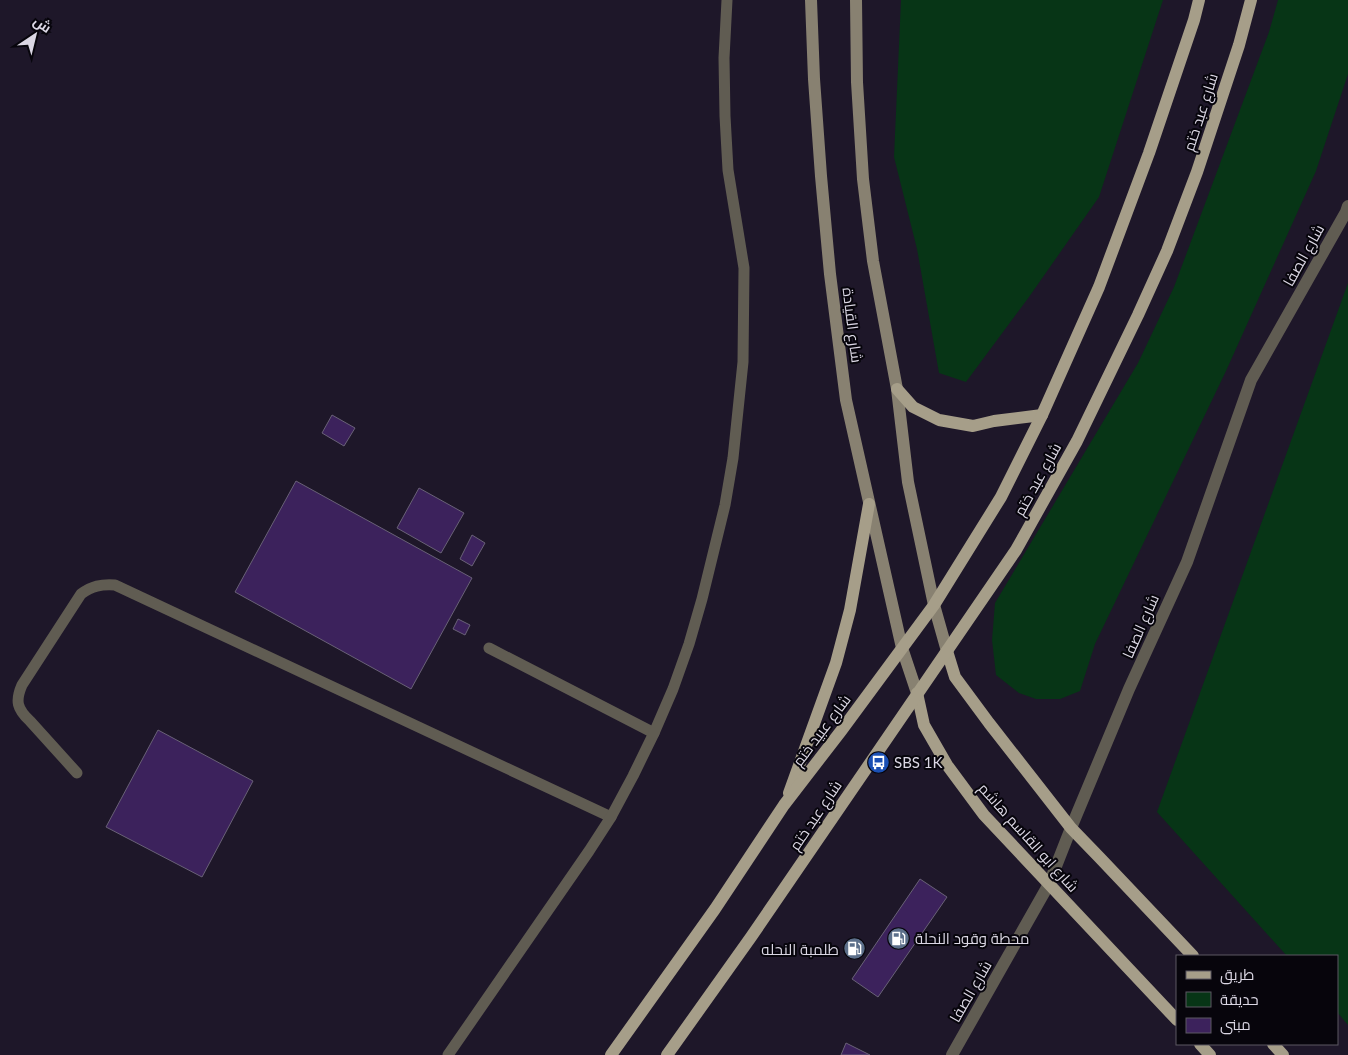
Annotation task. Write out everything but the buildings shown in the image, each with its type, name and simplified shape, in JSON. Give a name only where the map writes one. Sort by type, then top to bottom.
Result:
[{"type":"main road","name":"شارع القيادة","points":[[811,0],[814,79],[830,274],[846,400],[902,648]]},
{"type":"main road","name":"شارع القيادة","points":[[856,0],[857,82],[863,179],[873,260],[897,389],[908,482],[934,605]]},
{"type":"main road","points":[[897,389],[913,407],[939,420],[972,426],[994,421],[1042,415],[1099,287],[1149,154],[1199,0]]},
{"type":"main road","name":"شارع عبد ختم","points":[[667,1055],[759,925],[1016,550],[1077,441],[1167,251],[1197,172],[1239,45],[1251,0]]},
{"type":"main road","name":"شارع عبيد ختم","points":[[611,1055],[715,908],[784,805],[841,732],[934,605],[1001,498],[1042,415]]},
{"type":"main road","points":[[784,805],[836,663],[850,610],[869,504]]},
{"type":"main road","points":[[934,605],[955,677],[988,723],[1071,828],[1192,955]]},
{"type":"main road","name":"شارع ابو القاسم هاشم","points":[[902,648],[917,693],[924,725],[947,765],[984,815],[1176,1019]]},
{"type":"main road","points":[[1201,1045],[1210,1055]]},
{"type":"main road","points":[[1274,1045],[1283,1055]]},
{"type":"street","name":"شارع الصفا","points":[[952,1055],[1049,884],[1129,689],[1187,562],[1251,380],[1348,206]]},
{"type":"lane","points":[[448,1055],[611,817],[654,733],[673,689],[702,599],[725,505],[733,458],[743,362],[744,268],[728,170],[725,116],[724,58],[727,0]]},
{"type":"lane","points":[[77,773],[22,714],[18,704],[18,694],[80,594],[91,587],[102,584],[115,585],[611,817]]},
{"type":"lane","points":[[489,648],[654,733]]},
{"type":"green space","points":[[901,0],[1163,0],[1099,197],[1029,297],[966,382],[939,373],[917,249],[894,157]]},
{"type":"green space","points":[[1278,0],[1348,0],[1348,74],[1316,171],[1226,371],[1095,644],[1080,691],[1060,699],[1036,699],[1019,693],[996,675],[992,640],[995,603],[1138,363],[1174,287],[1269,32]]},
{"type":"green space","points":[[1348,283],[1348,1025],[1338,1013],[1338,955],[1286,955],[1157,812]]},
{"type":"place","name":"SBS 1K","points":[[878,762]]},
{"type":"place","name":"محطة وقود النحلة","points":[[899,938]]},
{"type":"place","name":"طلمبة النحله","points":[[855,949]]}]
